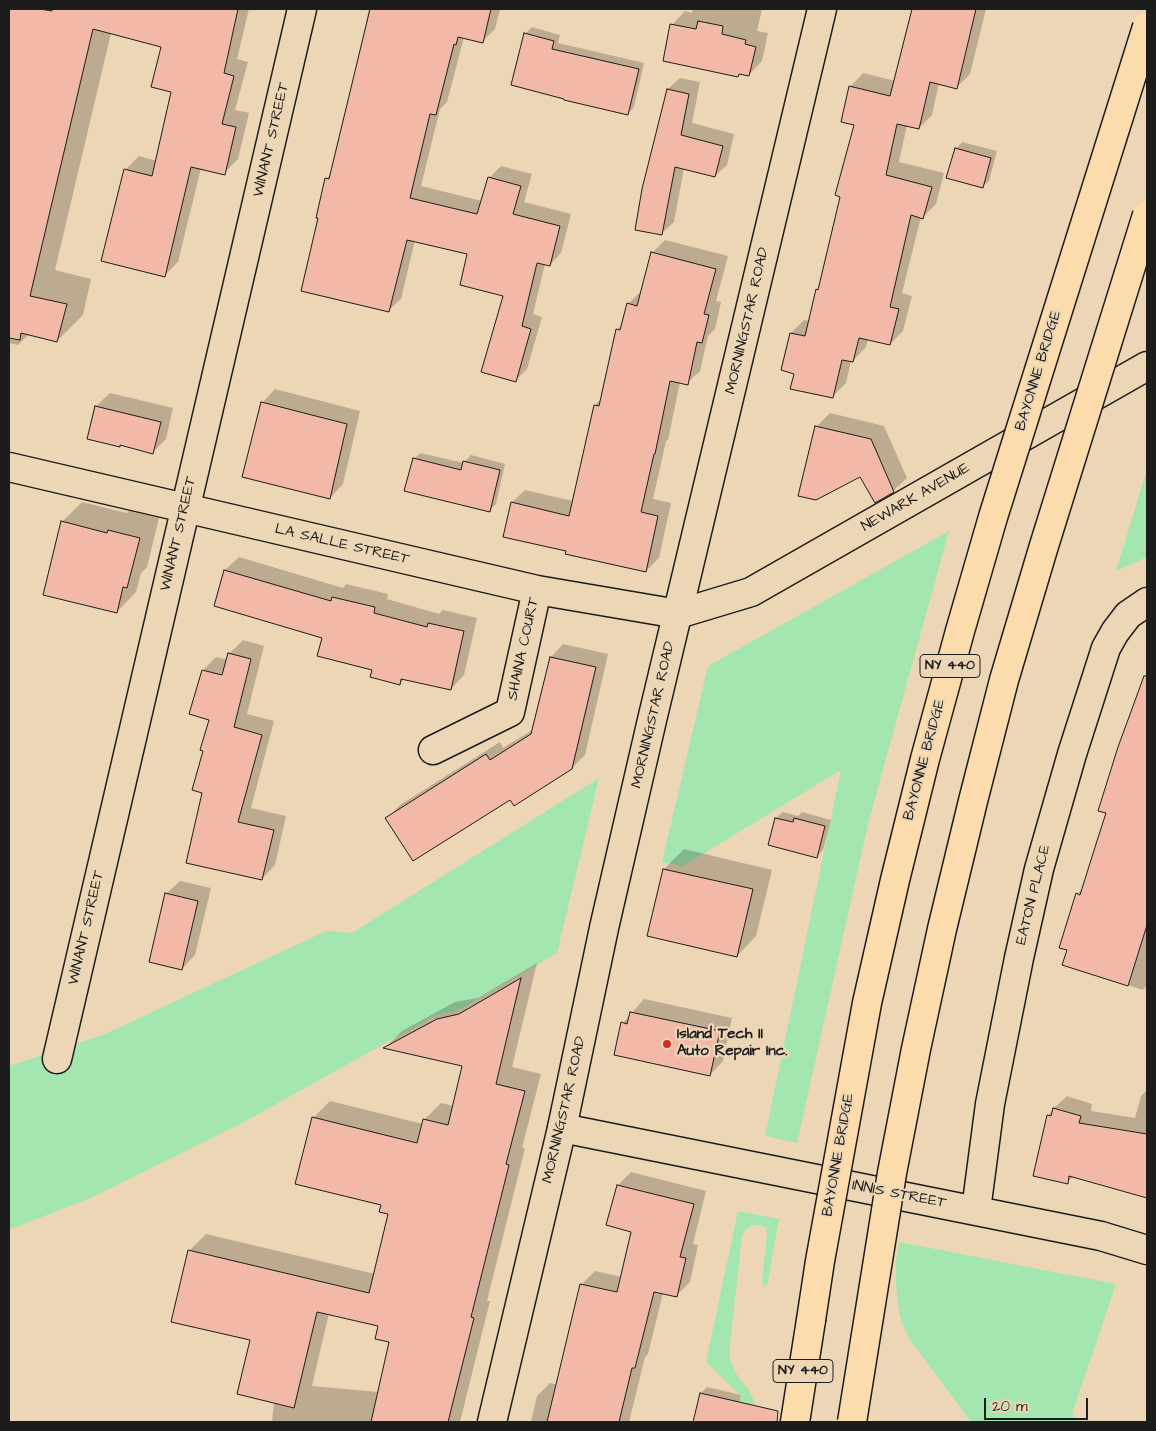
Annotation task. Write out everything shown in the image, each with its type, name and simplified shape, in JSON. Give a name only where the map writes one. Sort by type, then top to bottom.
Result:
[{"type":"highway","name":"BAYONNE BRIDGE","points":[[795,1422],[820,1261],[867,1003],[922,768],[993,517],[1147,27]]},
{"type":"highway","points":[[852,1422],[892,1173],[916,1049],[942,929],[973,801],[1004,680],[1147,215]]},
{"type":"street","name":"WINANT STREET","points":[[57,1059],[302,9]]},
{"type":"street","name":"MORNINGSTAR ROAD","points":[[492,1422],[562,1128],[604,928],[652,720],[822,9]]},
{"type":"street","name":"NEWARK AVENUE","points":[[678,614],[751,592],[1147,366]]},
{"type":"street","name":"LA SALLE STREET","points":[[9,467],[537,590],[678,614]]},
{"type":"street","name":"SHAINA COURT","points":[[432,750],[510,712],[537,590]]},
{"type":"street","name":"EATON PLACE","points":[[976,1210],[990,1104],[1002,1040],[1042,859],[1072,754],[1106,648],[1128,615],[1147,602]]},
{"type":"street","name":"INNIS STREET","points":[[562,1128],[1101,1236],[1147,1250]]},
{"type":"green space","points":[[1147,469],[1147,557],[1116,571]]},
{"type":"green space","points":[[949,531],[869,820],[797,1143],[765,1136],[841,770],[683,866],[662,862],[708,666]]},
{"type":"green space","points":[[599,778],[557,953],[459,1010],[434,1016],[244,1122],[95,1196],[9,1230],[9,1066],[105,1034],[326,931],[352,933]]},
{"type":"green space","points":[[738,1211],[779,1219],[767,1286],[764,1287],[762,1280],[767,1236],[766,1227],[754,1225],[746,1229],[742,1236],[730,1359],[735,1372],[750,1392],[754,1401],[753,1422],[735,1422],[741,1396],[706,1362]]},
{"type":"green space","points":[[899,1242],[1116,1284],[1072,1414],[1080,1422],[971,1422],[910,1340],[902,1323],[896,1282]]},
{"type":"building","points":[[9,9],[52,11],[52,9],[238,9],[224,73],[234,76],[222,124],[236,127],[225,175],[191,167],[165,277],[101,261],[124,169],[152,176],[171,92],[151,87],[161,47],[93,29],[30,296],[67,304],[57,342],[21,333],[20,340],[9,338]]},
{"type":"building","points":[[370,9],[491,9],[483,43],[458,37],[456,45],[454,44],[436,115],[430,114],[410,198],[477,214],[488,177],[521,186],[513,214],[560,226],[550,266],[537,263],[522,326],[531,329],[516,382],[481,372],[503,296],[460,285],[467,254],[407,240],[389,312],[301,291],[325,178],[329,179]]},
{"type":"building","points":[[912,9],[976,9],[957,89],[930,82],[919,129],[897,124],[886,175],[932,187],[923,219],[911,215],[890,307],[899,309],[890,345],[859,338],[853,362],[842,360],[833,398],[790,389],[794,374],[781,370],[790,333],[805,336],[816,289],[818,290],[840,197],[835,195],[854,125],[841,122],[849,86],[890,96]]},
{"type":"building","points":[[698,21],[723,26],[722,34],[746,40],[745,44],[756,47],[749,76],[739,74],[738,77],[663,61],[670,24],[696,29]]},
{"type":"building","points":[[524,33],[554,41],[552,49],[639,69],[628,115],[511,85]]},
{"type":"building","points":[[667,89],[689,94],[681,135],[723,146],[715,177],[675,167],[662,235],[635,230],[642,189]]},
{"type":"building","points":[[955,148],[991,158],[983,188],[946,178]]},
{"type":"building","points":[[651,252],[716,269],[704,314],[709,315],[702,343],[697,342],[688,385],[670,381],[641,512],[658,516],[646,572],[565,554],[566,551],[503,537],[511,502],[569,516],[594,405],[599,406],[616,329],[620,330],[627,303],[637,306]]},
{"type":"building","points":[[261,402],[347,424],[330,499],[242,477]]},
{"type":"building","points":[[95,406],[161,422],[153,454],[87,439]]},
{"type":"building","points":[[815,426],[871,439],[894,492],[875,503],[860,477],[816,500],[798,496]]},
{"type":"building","points":[[413,458],[461,470],[463,461],[500,470],[490,512],[404,491]]},
{"type":"building","points":[[61,521],[107,533],[108,530],[140,538],[127,588],[123,587],[117,613],[43,595]]},
{"type":"building","points":[[224,570],[331,601],[332,597],[375,607],[374,613],[427,627],[428,623],[464,631],[451,690],[401,679],[400,685],[370,677],[372,670],[317,656],[322,638],[214,606]]},
{"type":"building","points":[[228,653],[251,659],[234,727],[262,735],[238,822],[274,830],[262,880],[186,863],[202,793],[192,790],[203,751],[200,750],[209,720],[189,714],[202,670],[222,675]]},
{"type":"building","points":[[550,657],[596,667],[572,769],[514,806],[510,800],[413,861],[385,818],[486,754],[490,760],[531,734]]},
{"type":"building","points":[[1144,676],[1147,676],[1147,925],[1128,986],[1062,965],[1067,950],[1059,948],[1076,893],[1080,895],[1106,813],[1098,811],[1118,747]]},
{"type":"building","points":[[775,818],[793,822],[794,818],[825,826],[817,858],[768,845]]},
{"type":"building","points":[[663,869],[753,889],[737,957],[647,936]]},
{"type":"building","points":[[165,893],[198,901],[182,970],[149,962]]},
{"type":"building","points":[[521,978],[496,1084],[525,1091],[506,1164],[509,1165],[471,1317],[474,1318],[448,1422],[371,1422],[389,1342],[375,1339],[378,1326],[317,1312],[294,1408],[237,1394],[250,1340],[171,1322],[188,1250],[369,1293],[388,1214],[379,1212],[381,1205],[295,1184],[312,1117],[417,1143],[423,1119],[448,1125],[462,1066],[383,1048],[437,1019],[459,1014]]},
{"type":"building","name":"Island Tech II Auto Repair Inc.","points":[[630,1012],[720,1031],[710,1076],[614,1055],[621,1022],[627,1024]]},
{"type":"building","points":[[1053,1108],[1081,1116],[1079,1123],[1147,1134],[1147,1198],[1069,1176],[1068,1184],[1033,1176],[1047,1115],[1051,1116]]},
{"type":"building","points":[[617,1185],[694,1204],[680,1257],[686,1258],[677,1297],[654,1292],[619,1422],[547,1422],[580,1284],[617,1292],[631,1232],[606,1225]]},
{"type":"building","points":[[700,1393],[778,1411],[777,1422],[693,1422]]},
{"type":"place","name":"Island Tech II Auto Repair Inc.","points":[[667,1044]]}]
